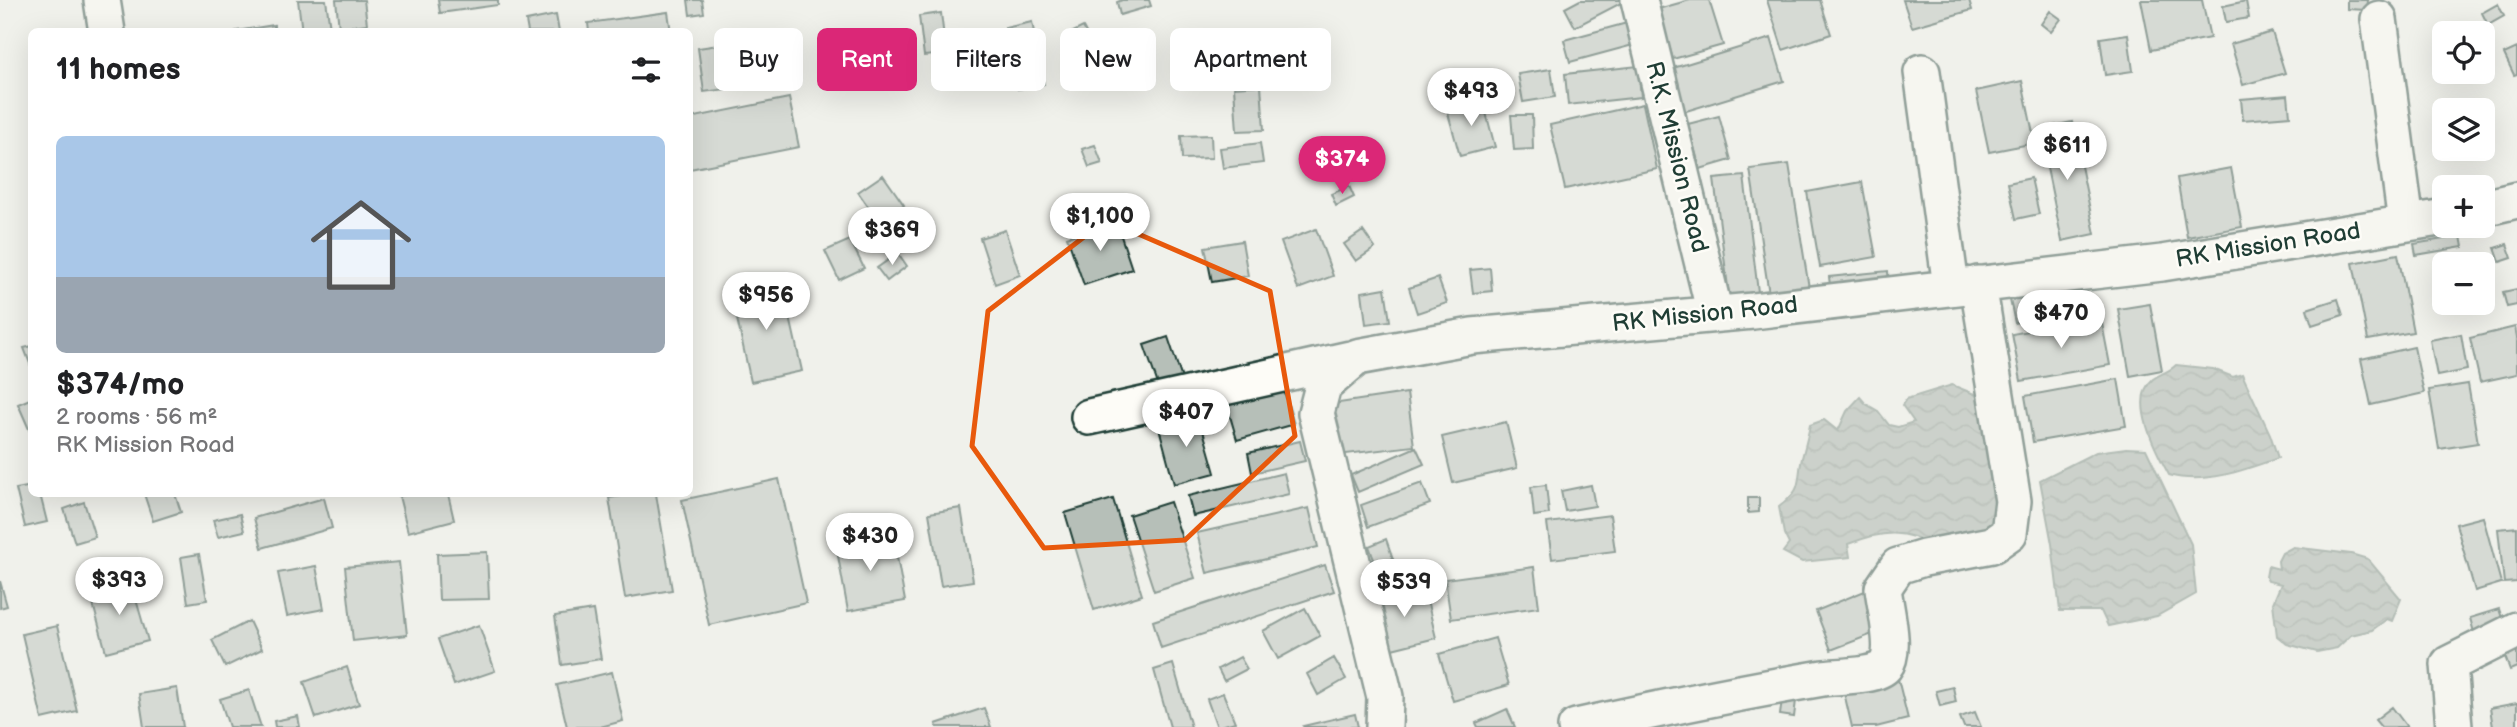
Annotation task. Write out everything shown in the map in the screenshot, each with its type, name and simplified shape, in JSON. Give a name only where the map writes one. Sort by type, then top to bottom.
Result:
[{"type":"street","points":[[102,0],[106,28]]},
{"type":"street","name":"R.K. Mission Road","points":[[1639,0],[1715,314]]},
{"type":"street","points":[[2379,19],[2406,223]]},
{"type":"street","points":[[1576,727],[1677,705],[1878,671],[1886,665],[1891,643],[1883,588],[1898,566],[1924,558],[1992,545],[2009,533],[2013,501],[1964,286],[1922,72]]},
{"type":"street","points":[[2495,205],[2517,200]]},
{"type":"street","name":"RK Mission Road","points":[[1089,417],[1357,357],[1472,336],[1715,314],[2162,262],[2432,219]]},
{"type":"street","points":[[1357,357],[1323,386],[1316,413],[1385,697],[1384,727]]},
{"type":"street","points":[[2454,727],[2449,664],[2517,630]]},
{"type":"highlighted area","points":[[1106,220],[1270,291],[1295,436],[1185,540],[1044,548],[972,446],[988,311]]},
{"type":"water","points":[[2176,365],[2213,369],[2233,377],[2242,374],[2270,434],[2278,458],[2210,477],[2182,478],[2169,475],[2147,427],[2143,400],[2146,388],[2153,379]]},
{"type":"water","points":[[1952,385],[1977,395],[1991,430],[2004,502],[1996,531],[1937,547],[1903,534],[1883,534],[1848,544],[1850,557],[1802,562],[1783,552],[1789,544],[1784,534],[1779,507],[1798,485],[1810,425],[1824,420],[1838,431],[1847,411],[1860,397],[1878,411],[1889,425],[1898,427],[1914,422],[1902,405],[1906,399]]},
{"type":"water","points":[[2126,448],[2146,449],[2191,544],[2196,594],[2157,616],[2108,626],[2101,611],[2060,611],[2052,544],[2040,480],[2096,452]]},
{"type":"water","points":[[2293,547],[2351,554],[2368,559],[2401,599],[2392,621],[2387,619],[2372,630],[2351,635],[2337,648],[2317,652],[2287,644],[2277,636],[2273,603],[2281,584],[2268,581],[2266,577],[2268,566],[2279,569],[2278,561],[2282,553]]},
{"type":"building","points":[[298,0],[326,0],[330,28],[302,28]]},
{"type":"building","points":[[336,0],[364,0],[367,24],[339,28]]},
{"type":"building","points":[[438,0],[498,0],[498,5],[440,13]]},
{"type":"building","points":[[688,0],[702,0],[704,13],[690,15]]},
{"type":"building","points":[[1149,0],[1151,6],[1120,15],[1117,2]]},
{"type":"building","points":[[1580,0],[1625,1],[1575,27],[1565,8]]},
{"type":"building","points":[[1690,0],[1709,0],[1723,45],[1673,59],[1658,9]]},
{"type":"building","points":[[1767,0],[1820,0],[1831,34],[1783,50]]},
{"type":"building","points":[[1903,0],[1969,0],[1972,10],[1912,27]]},
{"type":"building","points":[[2141,0],[2202,0],[2210,38],[2151,50]]},
{"type":"building","points":[[2347,0],[2368,0],[2367,10],[2347,9]]},
{"type":"building","points":[[2246,1],[2249,18],[2226,22],[2223,6]]},
{"type":"building","points":[[2498,4],[2504,16],[2495,21],[2486,21],[2482,13]]},
{"type":"building","points":[[2050,11],[2061,19],[2051,32],[2041,24]]},
{"type":"building","points":[[668,12],[670,28],[589,28],[588,23]]},
{"type":"building","points":[[941,13],[943,28],[931,28],[931,55],[924,56],[919,16]]},
{"type":"building","points":[[556,15],[558,28],[527,28],[526,21]]},
{"type":"building","points":[[1032,22],[1033,28],[1005,28]]},
{"type":"building","points":[[1627,23],[1633,45],[1570,62],[1564,40]]},
{"type":"building","points":[[2272,32],[2285,73],[2243,85],[2231,44]]},
{"type":"building","points":[[2128,34],[2133,71],[2105,75],[2100,38]]},
{"type":"building","points":[[1771,38],[1784,81],[1683,112],[1670,69]]},
{"type":"building","points":[[714,46],[714,91],[704,92],[698,48]]},
{"type":"building","points":[[2517,48],[2517,74],[2514,75],[2504,54]]},
{"type":"building","points":[[1638,66],[1641,97],[1568,105],[1565,74]]},
{"type":"building","points":[[1551,69],[1555,97],[1523,102],[1518,74]]},
{"type":"building","points":[[2022,81],[2035,143],[1989,152],[1976,91]]},
{"type":"building","points":[[1234,91],[1261,91],[1264,130],[1237,131]]},
{"type":"building","points":[[2288,95],[2290,116],[2243,120],[2241,99]]},
{"type":"building","points":[[789,98],[799,147],[693,168],[693,117]]},
{"type":"building","points":[[1483,101],[1495,147],[1460,156],[1447,110]]},
{"type":"building","points":[[1643,104],[1657,169],[1565,189],[1550,125]]},
{"type":"building","points":[[1511,115],[1532,115],[1533,149],[1514,150]]},
{"type":"building","points":[[1719,116],[1731,160],[1700,169],[1688,124]]},
{"type":"building","points":[[2072,122],[2095,234],[2062,241],[2039,129]]},
{"type":"building","points":[[1211,135],[1212,158],[1182,159],[1181,136]]},
{"type":"building","points":[[1260,143],[1263,163],[1223,168],[1220,148]]},
{"type":"building","points":[[1095,145],[1102,163],[1089,167],[1082,149]]},
{"type":"building","points":[[1789,164],[1809,288],[1769,294],[1750,169]]},
{"type":"building","points":[[2231,168],[2242,227],[2187,237],[2177,178]]},
{"type":"building","points":[[883,175],[904,205],[879,222],[858,192]]},
{"type":"building","points":[[1744,176],[1758,292],[1729,295],[1714,179]]},
{"type":"building","points":[[2031,178],[2039,214],[2016,219],[2008,183]]},
{"type":"building","points":[[1862,182],[1876,257],[1820,267],[1807,192]]},
{"type":"building","points":[[1349,186],[1354,197],[1336,206],[1331,194]]},
{"type":"building","points":[[1116,221],[1132,269],[1084,285],[1067,237]]},
{"type":"building","points":[[1316,229],[1333,276],[1298,289],[1281,242]]},
{"type":"building","points":[[1005,230],[1020,275],[995,284],[980,238]]},
{"type":"building","points":[[1363,231],[1375,248],[1356,261],[1344,244]]},
{"type":"building","points":[[2461,238],[2463,247],[2416,255],[2414,244]]},
{"type":"building","points":[[850,240],[864,268],[839,280],[825,251]]},
{"type":"building","points":[[1242,241],[1248,276],[1212,282],[1205,247]]},
{"type":"building","points":[[2507,244],[2512,258],[2500,262],[2495,248]]},
{"type":"building","points":[[898,253],[907,266],[887,281],[877,268]]},
{"type":"building","points":[[2398,254],[2413,332],[2368,340],[2353,263]]},
{"type":"building","points":[[1490,268],[1492,291],[1473,293],[1470,270]]},
{"type":"building","points":[[1888,271],[1889,287],[1831,293],[1829,277]]},
{"type":"building","points":[[1438,278],[1447,303],[1417,313],[1409,288]]},
{"type":"building","points":[[782,281],[802,371],[751,382],[731,292]]},
{"type":"building","points":[[1385,288],[1390,321],[1366,324],[1362,292]]},
{"type":"building","points":[[2063,288],[2069,311],[2015,323],[2010,300]]},
{"type":"building","points":[[2517,289],[2517,305],[2507,307],[2503,292]]},
{"type":"building","points":[[2338,299],[2343,315],[2312,325],[2307,309]]},
{"type":"building","points":[[2150,304],[2162,370],[2130,376],[2118,309]]},
{"type":"building","points":[[2101,318],[2110,365],[2021,381],[2012,334]]},
{"type":"building","points":[[2515,327],[2517,374],[2480,382],[2470,338]]},
{"type":"building","points":[[2461,334],[2467,370],[2437,376],[2430,340]]},
{"type":"building","points":[[1168,337],[1182,379],[1159,387],[1144,345]]},
{"type":"building","points":[[2414,347],[2424,393],[2371,405],[2361,359]]},
{"type":"building","points":[[2118,379],[2126,426],[2033,442],[2025,396]]},
{"type":"building","points":[[1282,383],[1294,424],[1237,440],[1225,399]]},
{"type":"building","points":[[2468,384],[2478,443],[2439,449],[2429,390]]},
{"type":"building","points":[[1407,393],[1414,446],[1338,455],[1332,404]]},
{"type":"building","points":[[28,400],[28,427],[18,404]]},
{"type":"building","points":[[1198,413],[1215,473],[1174,484],[1158,424]]},
{"type":"building","points":[[1506,422],[1517,468],[1453,483],[1442,437]]},
{"type":"building","points":[[1300,441],[1305,461],[1252,473],[1248,453]]},
{"type":"building","points":[[1416,447],[1424,464],[1358,492],[1351,475]]},
{"type":"building","points":[[1284,473],[1289,494],[1193,516],[1188,496]]},
{"type":"building","points":[[779,479],[806,603],[709,625],[682,500]]},
{"type":"building","points":[[1422,483],[1430,504],[1368,527],[1361,505]]},
{"type":"building","points":[[1546,485],[1549,514],[1534,516],[1531,487]]},
{"type":"building","points":[[1591,485],[1595,506],[1565,511],[1561,491]]},
{"type":"building","points":[[28,487],[28,497],[41,497],[47,522],[25,527],[16,489]]},
{"type":"building","points":[[145,497],[176,497],[181,512],[153,521]]},
{"type":"building","points":[[399,497],[449,497],[454,520],[408,532]]},
{"type":"building","points":[[656,497],[672,590],[625,598],[609,498]]},
{"type":"building","points":[[324,498],[332,528],[262,548],[254,518]]},
{"type":"building","points":[[1748,498],[1759,498],[1759,512],[1748,513]]},
{"type":"building","points":[[1113,499],[1142,595],[1094,610],[1065,513]]},
{"type":"building","points":[[84,502],[95,537],[75,543],[64,509]]},
{"type":"building","points":[[1170,502],[1195,578],[1154,591],[1129,515]]},
{"type":"building","points":[[961,508],[973,581],[941,586],[929,513]]},
{"type":"building","points":[[1309,508],[1318,547],[1207,573],[1197,533]]},
{"type":"building","points":[[240,514],[244,531],[218,537],[213,520]]},
{"type":"building","points":[[1610,515],[1615,551],[1552,559],[1547,523]]},
{"type":"building","points":[[2483,517],[2501,583],[2475,591],[2456,524]]},
{"type":"building","points":[[2517,527],[2517,582],[2504,583],[2498,529]]},
{"type":"building","points":[[893,535],[905,601],[848,611],[836,545]]},
{"type":"building","points":[[1386,539],[1393,559],[1376,565],[1369,546]]},
{"type":"building","points":[[487,552],[489,599],[439,600],[437,554]]},
{"type":"building","points":[[199,554],[207,600],[188,603],[181,557]]},
{"type":"building","points":[[399,562],[407,635],[353,641],[345,567]]},
{"type":"building","points":[[1325,565],[1334,591],[1161,648],[1153,621]]},
{"type":"building","points":[[316,566],[324,609],[287,616],[278,573]]},
{"type":"building","points":[[1534,567],[1539,607],[1451,619],[1445,579]]},
{"type":"building","points":[[0,581],[7,606],[0,608]]},
{"type":"building","points":[[131,582],[148,641],[106,652],[90,593]]},
{"type":"building","points":[[1424,587],[1436,638],[1384,651],[1372,600]]},
{"type":"building","points":[[1867,590],[1883,630],[1831,650],[1816,611]]},
{"type":"building","points":[[1305,608],[1320,636],[1278,659],[1263,631]]},
{"type":"building","points":[[2499,609],[2505,627],[2475,636],[2470,618]]},
{"type":"building","points":[[593,610],[601,659],[562,665],[555,616]]},
{"type":"building","points":[[249,621],[262,649],[225,667],[212,640]]},
{"type":"building","points":[[479,625],[495,671],[454,685],[438,639]]},
{"type":"building","points":[[57,626],[77,711],[42,719],[22,634]]},
{"type":"building","points":[[1495,638],[1509,685],[1453,701],[1439,654]]},
{"type":"building","points":[[2517,646],[2517,667],[2510,670],[2503,651]]},
{"type":"building","points":[[1240,657],[1247,669],[1224,681],[1218,669]]},
{"type":"building","points":[[1334,658],[1346,679],[1318,695],[1307,674]]},
{"type":"building","points":[[1173,664],[1191,727],[1170,727],[1154,670]]},
{"type":"building","points":[[347,667],[359,704],[316,718],[304,682]]},
{"type":"building","points":[[1896,671],[1908,719],[1876,727],[1852,727],[1842,684]]},
{"type":"building","points":[[612,672],[623,721],[600,727],[567,727],[557,685]]},
{"type":"building","points":[[1953,687],[1956,702],[1940,706],[1936,691]]},
{"type":"building","points":[[177,688],[183,727],[144,727],[139,694]]},
{"type":"building","points":[[249,690],[261,727],[229,727],[220,699]]},
{"type":"building","points":[[1783,691],[1797,692],[1794,717],[1780,715]]},
{"type":"building","points":[[1223,693],[1235,722],[1217,727],[1207,699]]},
{"type":"building","points":[[2517,703],[2517,727],[2493,727],[2490,708]]},
{"type":"building","points":[[2392,707],[2407,727],[2381,727],[2375,720]]},
{"type":"building","points":[[984,708],[991,727],[937,727],[936,724]]},
{"type":"building","points":[[1507,709],[1515,727],[1478,727],[1476,723]]},
{"type":"building","points":[[1975,712],[1981,727],[1964,727],[1960,717]]},
{"type":"building","points":[[1355,714],[1358,727],[1303,726]]},
{"type":"building","points":[[298,716],[300,727],[275,727],[274,721]]}]
